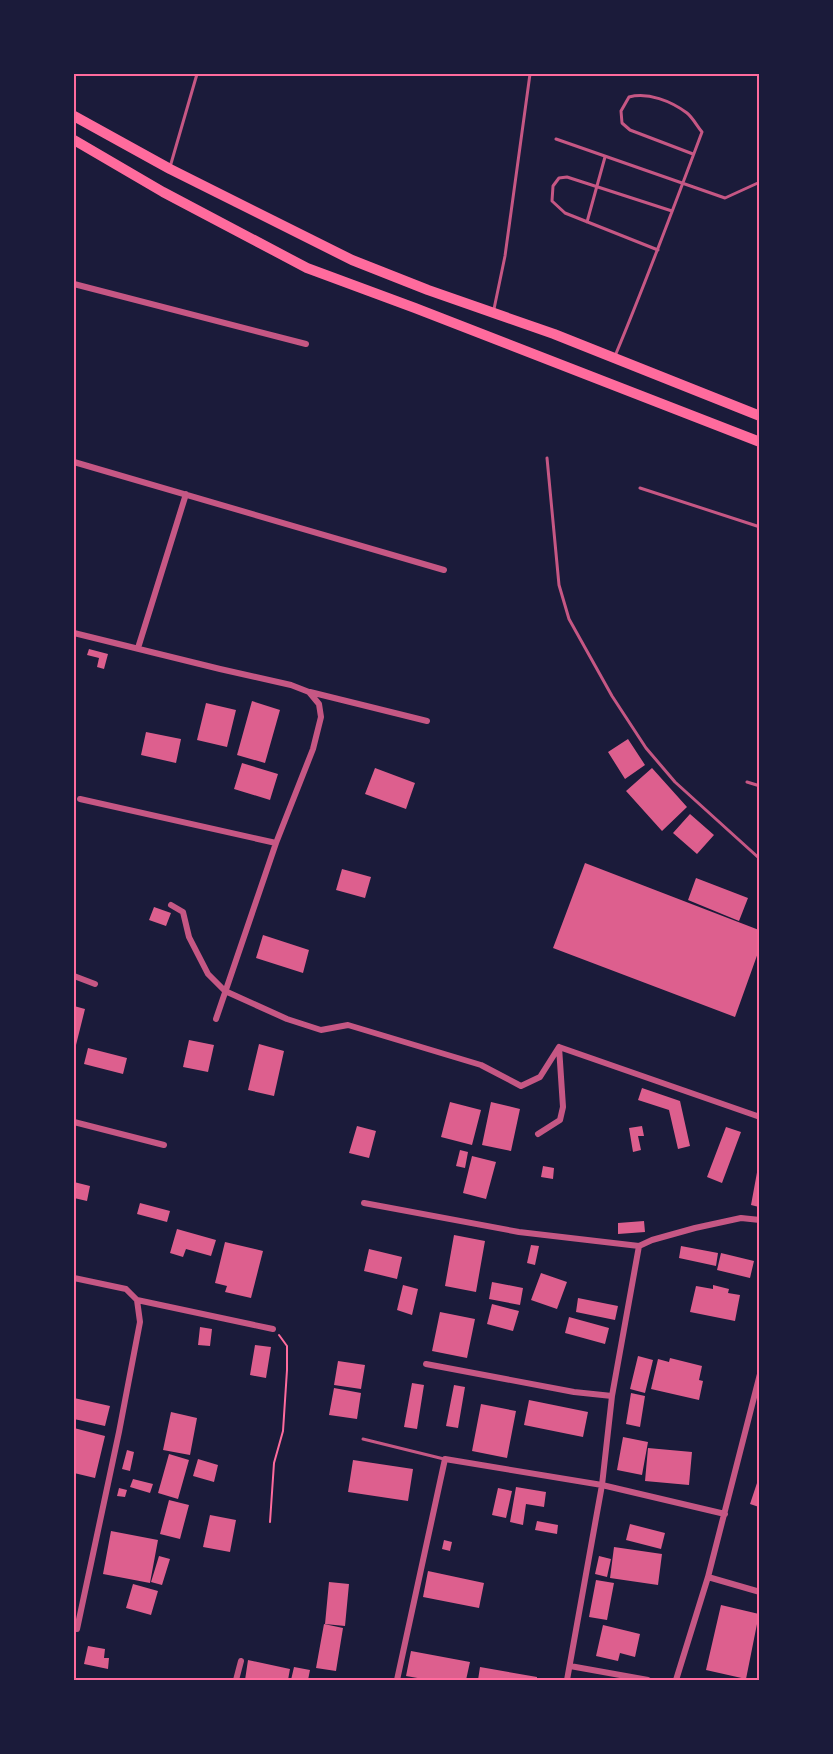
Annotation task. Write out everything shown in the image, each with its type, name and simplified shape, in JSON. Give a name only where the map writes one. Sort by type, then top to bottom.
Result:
[{"type":"highway","points":[[74,116],[170,169],[352,260],[428,290],[494,312],[759,416]]},
{"type":"highway","points":[[74,140],[163,192],[307,267],[759,442]]},
{"type":"street","points":[[74,284],[306,344]]},
{"type":"street","points":[[74,462],[444,570]]},
{"type":"street","points":[[138,648],[186,494]]},
{"type":"street","points":[[74,633],[291,684],[309,692],[427,721]]},
{"type":"street","points":[[216,1019],[276,843],[313,749],[321,717],[319,704],[309,692]]},
{"type":"street","points":[[80,799],[276,843]]},
{"type":"street","points":[[171,905],[183,912],[189,937],[208,974],[225,992],[287,1019],[321,1030],[348,1024],[481,1065],[521,1086],[540,1077],[559,1047]]},
{"type":"street","points":[[74,976],[95,984]]},
{"type":"street","points":[[559,1047],[759,1117]]},
{"type":"street","points":[[538,1134],[561,1120],[559,1047]]},
{"type":"street","points":[[74,1122],[164,1145]]},
{"type":"street","points":[[364,1203],[519,1232],[639,1246],[695,1228],[741,1218],[759,1220]]},
{"type":"street","points":[[567,1680],[602,1485],[612,1396],[639,1246]]},
{"type":"street","points":[[74,1278],[126,1289],[137,1300],[273,1329]]},
{"type":"street","points":[[77,1629],[140,1322],[137,1300]]},
{"type":"street","points":[[426,1364],[574,1392],[612,1396]]},
{"type":"street","points":[[676,1680],[708,1577],[759,1374]]},
{"type":"street","points":[[397,1680],[445,1459],[602,1485],[724,1514]]},
{"type":"street","points":[[708,1577],[759,1592]]},
{"type":"street","points":[[236,1680],[241,1661]]},
{"type":"street","points":[[570,1666],[648,1680]]},
{"type":"lane","points":[[170,169],[197,74]]},
{"type":"lane","points":[[494,312],[505,256],[530,74]]},
{"type":"lane","points":[[614,358],[658,250],[702,132],[689,114],[672,103],[641,94],[629,97],[621,111],[622,123],[630,130],[693,154]]},
{"type":"lane","points":[[556,140],[725,198],[759,182]]},
{"type":"lane","points":[[587,222],[606,156]]},
{"type":"lane","points":[[658,250],[565,213],[552,201],[553,186],[559,178],[567,177],[672,211]]},
{"type":"lane","points":[[547,458],[559,585],[569,619],[612,696],[646,748],[675,782],[759,859]]},
{"type":"lane","points":[[640,488],[759,527]]},
{"type":"lane","points":[[747,782],[759,786]]},
{"type":"lane","points":[[363,1438],[445,1459]]},
{"type":"path","points":[[270,1522],[274,1463],[283,1431],[287,1362],[287,1346],[273,1329]]},
{"type":"building","points":[[89,649],[108,654],[104,669],[97,667],[99,658],[87,655]]},
{"type":"building","points":[[252,701],[280,710],[265,763],[237,755]]},
{"type":"building","points":[[206,703],[236,710],[227,747],[197,740]]},
{"type":"building","points":[[146,732],[181,739],[176,763],[141,755]]},
{"type":"building","points":[[628,739],[645,765],[625,779],[608,752]]},
{"type":"building","points":[[242,763],[278,774],[270,800],[234,789]]},
{"type":"building","points":[[375,768],[415,783],[406,809],[365,794]]},
{"type":"building","points":[[652,768],[687,807],[662,831],[626,791]]},
{"type":"building","points":[[690,814],[714,835],[697,854],[673,833]]},
{"type":"building","points":[[585,863],[759,930],[759,950],[735,1017],[553,948]]},
{"type":"building","points":[[342,869],[371,877],[365,898],[336,890]]},
{"type":"building","points":[[696,878],[748,898],[739,921],[688,900]]},
{"type":"building","points":[[154,907],[171,913],[166,926],[149,920]]},
{"type":"building","points":[[263,935],[309,950],[303,973],[256,958]]},
{"type":"building","points":[[74,1006],[85,1009],[76,1045],[74,1045]]},
{"type":"building","points":[[189,1040],[214,1045],[208,1072],[183,1067]]},
{"type":"building","points":[[259,1044],[284,1051],[274,1096],[248,1090]]},
{"type":"building","points":[[88,1048],[127,1058],[123,1074],[84,1064]]},
{"type":"building","points":[[642,1088],[680,1101],[690,1146],[678,1149],[669,1110],[638,1100]]},
{"type":"building","points":[[450,1102],[481,1110],[472,1145],[441,1137]]},
{"type":"building","points":[[491,1102],[520,1109],[511,1151],[482,1145]]},
{"type":"building","points":[[357,1126],[376,1131],[369,1158],[349,1153]]},
{"type":"building","points":[[642,1126],[644,1136],[638,1136],[641,1150],[633,1152],[629,1128]]},
{"type":"building","points":[[726,1127],[741,1132],[722,1183],[707,1177]]},
{"type":"building","points":[[460,1150],[468,1152],[465,1168],[456,1166]]},
{"type":"building","points":[[472,1156],[496,1162],[486,1199],[463,1193]]},
{"type":"building","points":[[543,1166],[554,1168],[553,1179],[541,1177]]},
{"type":"building","points":[[759,1167],[759,1207],[751,1205]]},
{"type":"building","points":[[74,1182],[90,1186],[87,1201],[74,1198]]},
{"type":"building","points":[[140,1203],[170,1211],[167,1222],[137,1214]]},
{"type":"building","points":[[644,1221],[645,1232],[618,1234],[618,1223]]},
{"type":"building","points":[[177,1229],[216,1240],[211,1256],[186,1249],[183,1257],[170,1253]]},
{"type":"building","points":[[454,1235],[485,1241],[476,1292],[445,1286]]},
{"type":"building","points":[[225,1242],[263,1251],[251,1298],[225,1292],[227,1286],[215,1283]]},
{"type":"building","points":[[531,1245],[539,1246],[535,1265],[527,1263]]},
{"type":"building","points":[[681,1246],[718,1253],[716,1266],[679,1258]]},
{"type":"building","points":[[369,1249],[402,1257],[397,1279],[364,1271]]},
{"type":"building","points":[[721,1253],[754,1261],[750,1278],[717,1270]]},
{"type":"building","points":[[541,1273],[567,1282],[557,1309],[531,1300]]},
{"type":"building","points":[[492,1282],[523,1288],[520,1305],[489,1299]]},
{"type":"building","points":[[403,1285],[418,1289],[412,1315],[397,1310]]},
{"type":"building","points":[[713,1285],[729,1289],[728,1293],[740,1295],[735,1321],[690,1312],[696,1286],[713,1289]]},
{"type":"building","points":[[578,1298],[618,1306],[615,1320],[576,1312]]},
{"type":"building","points":[[492,1304],[519,1311],[513,1331],[487,1324]]},
{"type":"building","points":[[440,1312],[475,1319],[467,1358],[432,1351]]},
{"type":"building","points":[[569,1317],[609,1328],[605,1344],[565,1333]]},
{"type":"building","points":[[200,1327],[212,1329],[210,1346],[198,1345]]},
{"type":"building","points":[[255,1345],[271,1347],[266,1378],[250,1375]]},
{"type":"building","points":[[638,1356],[653,1360],[645,1393],[630,1389]]},
{"type":"building","points":[[670,1358],[702,1366],[699,1380],[703,1381],[699,1400],[651,1389],[658,1359],[669,1362]]},
{"type":"building","points":[[338,1361],[365,1365],[361,1389],[334,1385]]},
{"type":"building","points":[[412,1383],[424,1385],[417,1429],[404,1427]]},
{"type":"building","points":[[454,1385],[465,1387],[458,1428],[446,1426]]},
{"type":"building","points":[[334,1388],[361,1393],[357,1419],[329,1415]]},
{"type":"building","points":[[631,1393],[645,1396],[640,1427],[626,1424]]},
{"type":"building","points":[[74,1398],[110,1406],[105,1426],[74,1419]]},
{"type":"building","points":[[529,1400],[588,1412],[583,1437],[524,1425]]},
{"type":"building","points":[[481,1404],[516,1411],[507,1458],[472,1451]]},
{"type":"building","points":[[171,1412],[197,1418],[190,1455],[163,1450]]},
{"type":"building","points":[[74,1428],[105,1436],[95,1478],[74,1473]]},
{"type":"building","points":[[623,1437],[648,1442],[642,1475],[617,1470]]},
{"type":"building","points":[[648,1448],[692,1452],[689,1485],[645,1481]]},
{"type":"building","points":[[127,1450],[134,1452],[130,1471],[122,1469]]},
{"type":"building","points":[[169,1454],[189,1460],[178,1499],[158,1493]]},
{"type":"building","points":[[198,1459],[218,1465],[214,1482],[193,1476]]},
{"type":"building","points":[[353,1460],[413,1469],[408,1501],[348,1492]]},
{"type":"building","points":[[759,1477],[759,1507],[750,1504]]},
{"type":"building","points":[[133,1479],[153,1484],[150,1493],[130,1487]]},
{"type":"building","points":[[516,1487],[546,1492],[544,1507],[526,1504],[523,1525],[510,1522]]},
{"type":"building","points":[[119,1488],[127,1490],[125,1497],[117,1496]]},
{"type":"building","points":[[498,1488],[512,1491],[506,1518],[492,1515]]},
{"type":"building","points":[[169,1500],[189,1505],[180,1539],[160,1534]]},
{"type":"building","points":[[210,1515],[236,1520],[230,1552],[203,1547]]},
{"type":"building","points":[[537,1521],[558,1525],[557,1534],[535,1530]]},
{"type":"building","points":[[630,1524],[665,1533],[661,1549],[626,1540]]},
{"type":"building","points":[[111,1531],[158,1540],[150,1583],[103,1574]]},
{"type":"building","points":[[444,1540],[452,1542],[450,1551],[442,1549]]},
{"type":"building","points":[[614,1547],[662,1554],[658,1585],[610,1578]]},
{"type":"building","points":[[159,1556],[170,1559],[162,1585],[151,1582]]},
{"type":"building","points":[[599,1556],[611,1559],[607,1577],[595,1574]]},
{"type":"building","points":[[428,1571],[484,1583],[479,1608],[423,1597]]},
{"type":"building","points":[[596,1580],[614,1583],[607,1620],[589,1617]]},
{"type":"building","points":[[329,1582],[349,1584],[345,1626],[325,1624]]},
{"type":"building","points":[[133,1584],[158,1591],[151,1615],[126,1608]]},
{"type":"building","points":[[721,1605],[759,1614],[746,1679],[706,1670]]},
{"type":"building","points":[[324,1624],[343,1628],[336,1671],[316,1668]]},
{"type":"building","points":[[603,1625],[640,1634],[635,1657],[620,1653],[618,1661],[596,1656]]},
{"type":"building","points":[[88,1646],[105,1649],[104,1658],[109,1658],[108,1669],[84,1664]]},
{"type":"building","points":[[411,1651],[470,1662],[466,1680],[429,1680],[406,1676]]},
{"type":"building","points":[[248,1660],[290,1669],[288,1680],[245,1680]]},
{"type":"building","points":[[294,1667],[310,1670],[308,1680],[291,1680]]},
{"type":"building","points":[[480,1667],[537,1677],[537,1680],[478,1680]]}]
